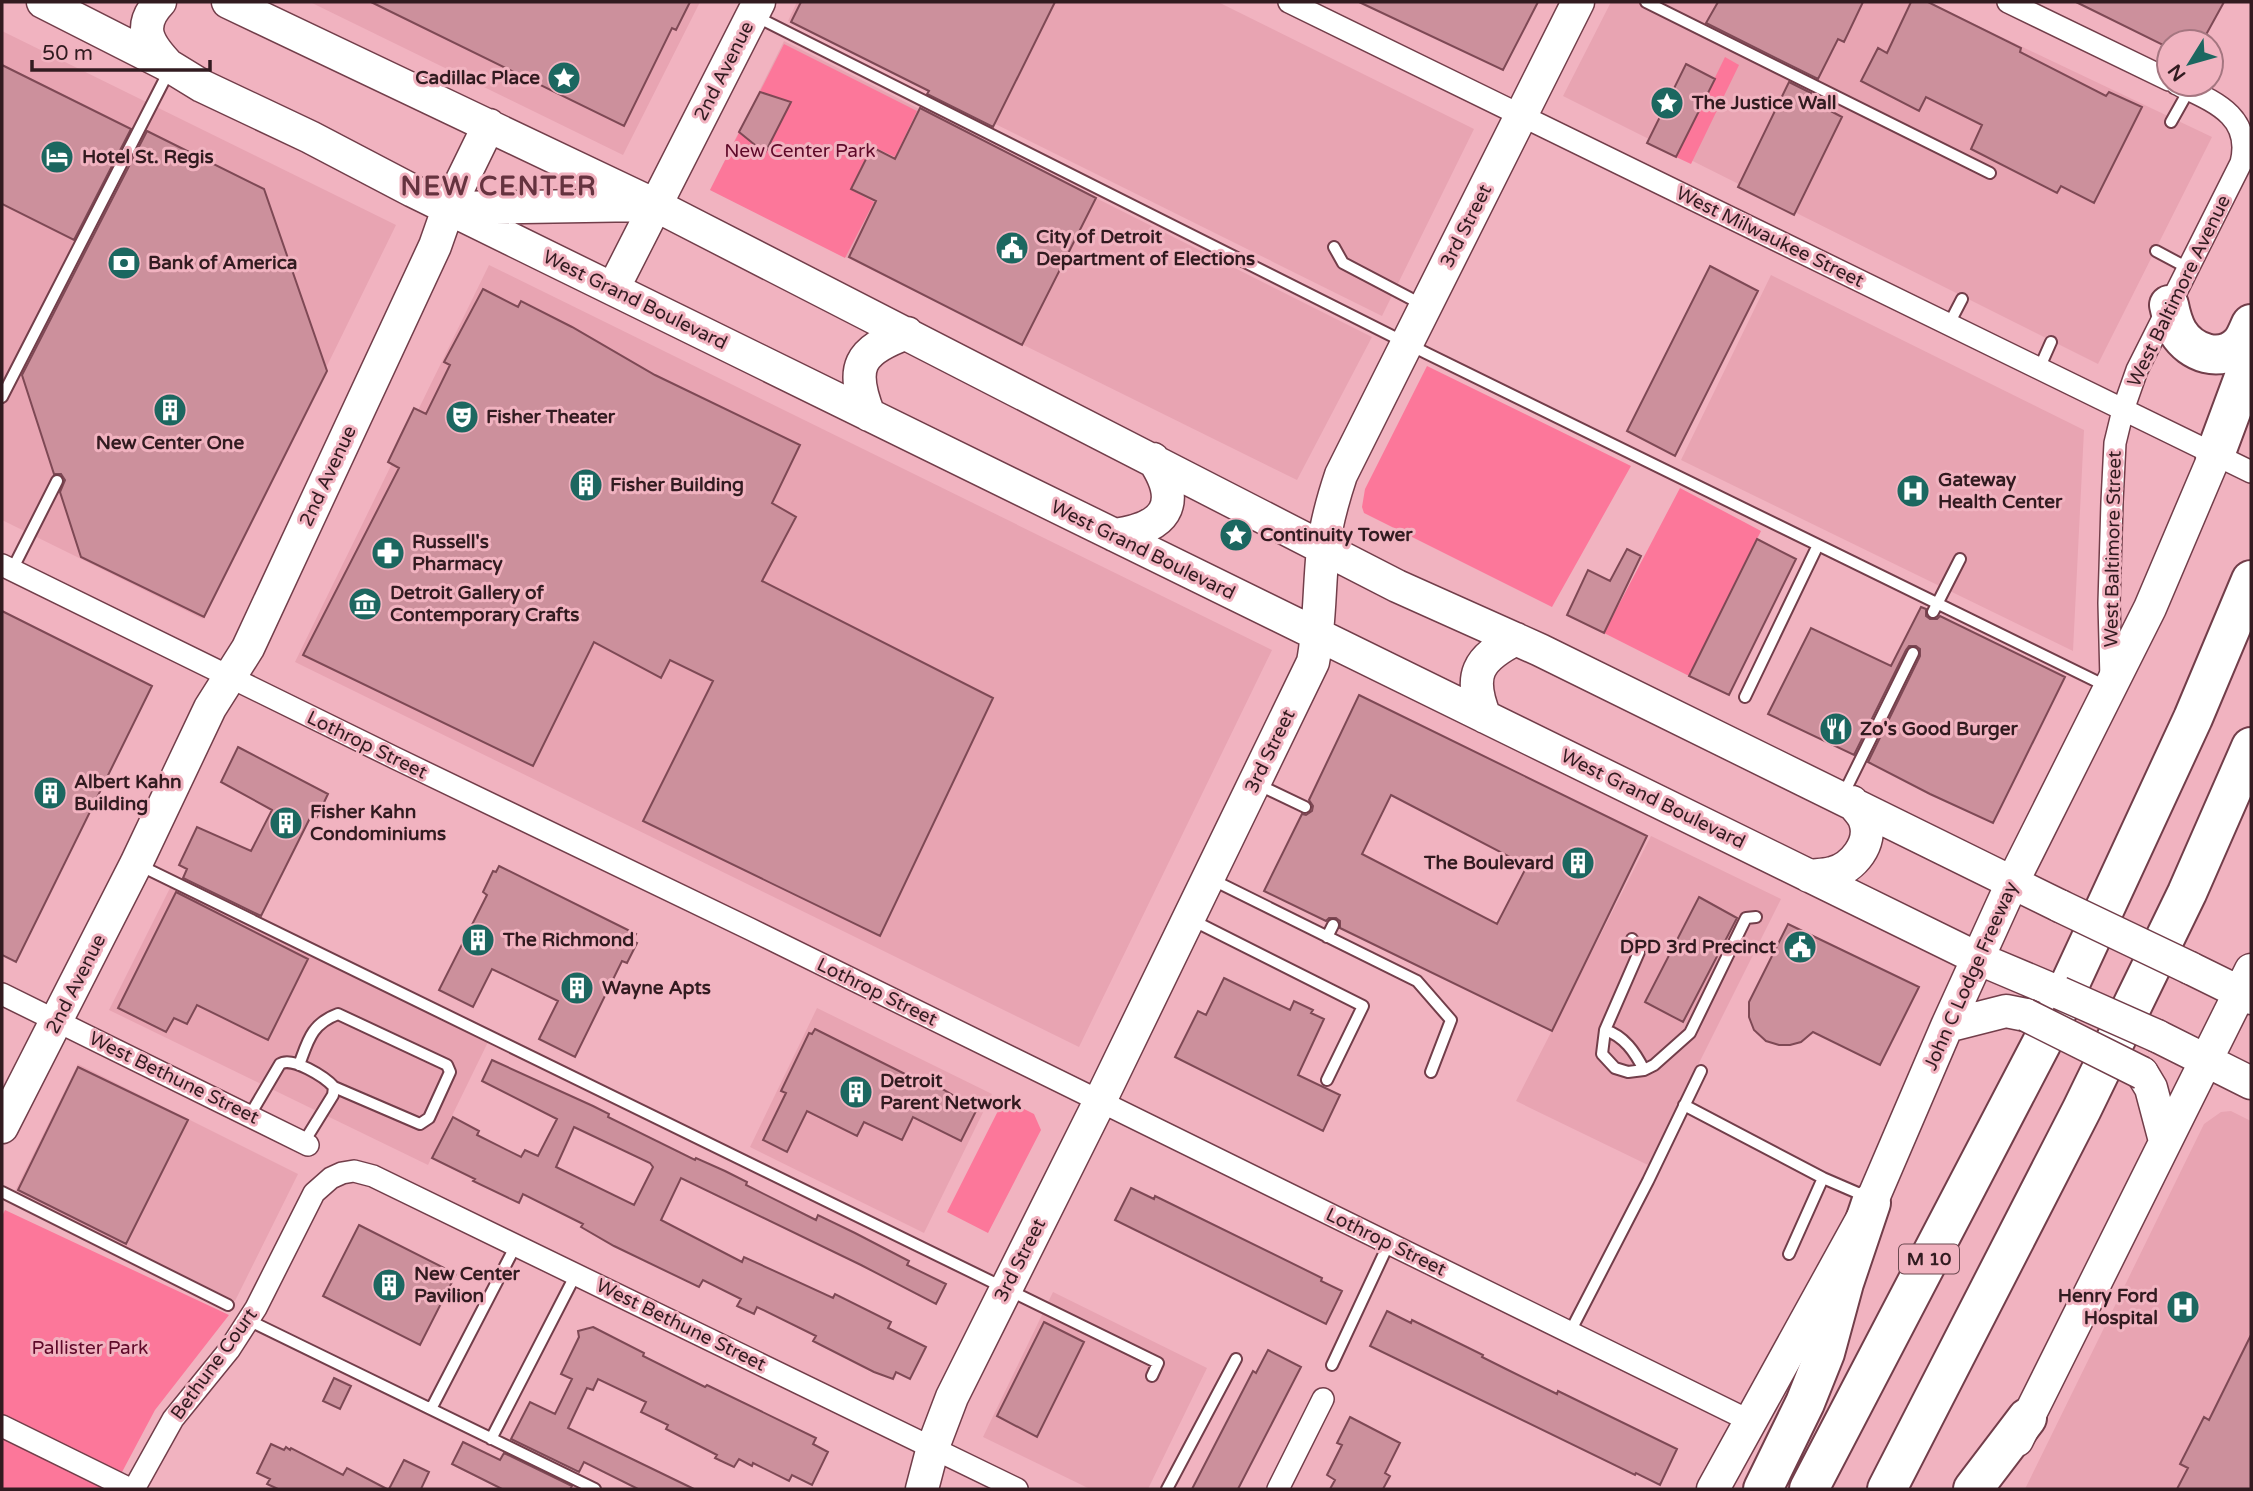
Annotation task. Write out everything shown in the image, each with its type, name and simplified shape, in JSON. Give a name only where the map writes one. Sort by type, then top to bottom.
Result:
[{"type":"highway","points":[[2169,305],[2179,334],[2189,346],[2201,352],[2227,354],[2241,343],[2251,324]]},
{"type":"highway","points":[[2215,455],[2251,358]]},
{"type":"highway","name":"M 10","points":[[1810,1489],[2049,1029],[2193,718],[2251,580]]},
{"type":"highway","points":[[1887,1489],[2082,1109],[2188,893],[2251,747]]},
{"type":"highway","points":[[1763,1489],[1805,1403],[1825,1353],[1844,1283],[1872,1201]]},
{"type":"highway","points":[[1973,1489],[2027,1418]]},
{"type":"main road","name":"West Grand Boulevard","points":[[43,2],[171,67],[202,86],[310,137],[448,209],[1809,876],[1977,958],[2157,1036],[2251,1083]]},
{"type":"main road","points":[[160,2],[148,22],[147,36],[152,48],[171,67]]},
{"type":"main road","points":[[228,2],[655,205],[1397,586],[1516,639],[2190,968],[2247,987],[2205,1061],[1994,1489]]},
{"type":"main road","name":"3rd Street","points":[[922,1489],[933,1447],[952,1397],[1100,1101],[1313,662],[1318,635],[1323,548],[1341,475],[1578,2]]},
{"type":"main road","name":"2nd Avenue","points":[[613,289],[756,8]]},
{"type":"main road","name":"2nd Avenue","points":[[2,1127],[136,864],[210,708],[248,648],[489,125]]},
{"type":"main road","points":[[448,209],[655,205]]},
{"type":"main road","points":[[869,415],[860,392],[858,374],[862,365],[866,357],[884,342],[907,333]]},
{"type":"main road","name":"John C Lodge Freeway","points":[[1713,1489],[1872,1201],[1977,958],[2150,608],[2215,455]]},
{"type":"main road","points":[[1114,535],[1136,532],[1153,525],[1163,515],[1168,501],[1167,490],[1164,477],[1153,460]]},
{"type":"main road","points":[[1485,717],[1476,688],[1480,665],[1495,650],[1516,639]]},
{"type":"main road","points":[[1809,876],[1832,873],[1846,867],[1865,846],[1865,820],[1847,800]]},
{"type":"main road","points":[[1947,1026],[2006,1011],[2026,1015],[2142,1073],[2151,1088],[2165,1141]]},
{"type":"street","name":"West Milwaukee Street","points":[[1289,2],[2251,472]]},
{"type":"street","points":[[2008,2],[2155,73]]},
{"type":"street","name":"West Baltimore Avenue","points":[[2123,410],[2137,370],[2241,163],[2244,152],[2244,139],[2239,126],[2230,114],[2206,98]]},
{"type":"street","name":"West Baltimore Street","points":[[2111,689],[2109,603],[2112,502],[2115,443],[2123,410]]},
{"type":"street","name":"Lothrop Street","points":[[7,568],[1752,1422]]},
{"type":"street","name":"West Bethune Street","points":[[2,994],[306,1144]]},
{"type":"street","name":"West Bethune Street","points":[[342,1173],[354,1171],[373,1175],[1017,1489]]},
{"type":"street","name":"Bethune Court","points":[[132,1489],[173,1419],[229,1350],[248,1320],[307,1203],[323,1184],[342,1173]]},
{"type":"street","points":[[1278,1489],[1323,1399]]},
{"type":"street","points":[[2,1426],[132,1489]]},
{"type":"lane","points":[[1646,2],[1990,173]]},
{"type":"lane","points":[[756,8],[1407,343],[1818,545],[1935,608],[2111,689]]},
{"type":"lane","points":[[2,397],[171,67]]},
{"type":"lane","points":[[2171,122],[2179,98]]},
{"type":"lane","points":[[1334,247],[1343,263],[1425,307]]},
{"type":"lane","points":[[2156,251],[2188,268]]},
{"type":"lane","points":[[1949,324],[1962,299]]},
{"type":"lane","points":[[2039,369],[2051,342]]},
{"type":"lane","points":[[7,568],[57,481]]},
{"type":"lane","points":[[1745,697],[1818,545]]},
{"type":"lane","points":[[1935,608],[1960,559]]},
{"type":"lane","points":[[1847,800],[1913,653]]},
{"type":"lane","points":[[1255,783],[1306,807]]},
{"type":"lane","points":[[136,864],[1158,1363],[1152,1376]]},
{"type":"lane","points":[[1209,877],[1417,981],[1451,1020],[1431,1072]]},
{"type":"lane","points":[[1632,939],[1639,952],[1605,1030],[1602,1054],[1615,1068],[1628,1072],[1644,1070],[1654,1065],[1690,1033],[1746,918],[1756,917]]},
{"type":"lane","points":[[1189,918],[1363,1006],[1327,1080]]},
{"type":"lane","points":[[1327,937],[1334,925]]},
{"type":"lane","points":[[250,1115],[280,1064],[285,1061],[299,1065],[327,1080],[334,1087],[421,1124],[429,1118],[450,1072],[447,1065],[338,1014],[325,1019],[312,1031],[299,1065]]},
{"type":"lane","points":[[1605,1030],[1617,1034],[1637,1055],[1644,1070]]},
{"type":"lane","points":[[1570,1332],[1701,1071]]},
{"type":"lane","points":[[306,1144],[333,1095],[334,1087]]},
{"type":"lane","points":[[1684,1105],[1872,1201]]},
{"type":"lane","points":[[1789,1254],[1827,1180]]},
{"type":"lane","points":[[2,1192],[228,1305]]},
{"type":"lane","points":[[1332,1365],[1389,1243]]},
{"type":"lane","points":[[431,1409],[516,1245]]},
{"type":"lane","points":[[491,1438],[576,1274]]},
{"type":"lane","points":[[248,1320],[594,1489]]},
{"type":"lane","points":[[1167,1489],[1236,1359]]},
{"type":"shaded area","name":"Cadillac Place","points":[[310,2],[700,2],[623,155]]},
{"type":"shaded area","points":[[797,2],[1218,2],[1474,129],[1382,316],[788,21]]},
{"type":"shaded area","points":[[1611,2],[1928,2],[2212,137],[2098,364],[1563,96]]},
{"type":"shaded area","name":"New Center One","points":[[2,31],[396,225],[203,619],[2,520]]},
{"type":"shaded area","points":[[784,41],[1372,337],[1297,480],[710,190]]},
{"type":"shaded area","points":[[489,265],[1272,650],[1079,1047],[295,662]]},
{"type":"shaded area","name":"Gateway Health Center","points":[[1771,275],[2084,430],[2073,651],[1681,460]]},
{"type":"shaded area","points":[[1651,836],[1781,899],[1648,1165],[1516,1101]]},
{"type":"shaded area","points":[[171,886],[488,1042],[428,1165],[109,1010]]},
{"type":"shaded area","points":[[817,1008],[992,1094],[924,1233],[750,1147]]},
{"type":"shaded area","points":[[78,1064],[298,1174],[235,1301],[15,1191]]},
{"type":"shaded area","name":"Henry Ford Hospital","points":[[2231,1111],[2251,1121],[2251,1489],[2025,1489],[2204,1124],[2221,1112]]},
{"type":"shaded area","points":[[1053,1292],[1207,1368],[1148,1489],[1090,1489],[983,1437]]},
{"type":"green space","name":"New Center Park","points":[[784,44],[917,111],[895,157],[872,146],[850,189],[874,202],[845,258],[710,190]]},
{"type":"green space","points":[[1725,57],[1739,65],[1691,164],[1676,157]]},
{"type":"green space","points":[[1427,366],[1631,466],[1552,607],[1364,513],[1362,507],[1365,489]]},
{"type":"green space","points":[[1680,488],[1761,531],[1689,676],[1604,633]]},
{"type":"green space","points":[[1004,1099],[1034,1114],[1041,1130],[988,1233],[947,1212]]},
{"type":"green space","name":"Pallister Park","points":[[5,1210],[229,1315],[155,1410],[113,1489],[2,1489],[2,1216]]},
{"type":"building","name":"Cadillac Place","points":[[371,2],[690,2],[676,30],[672,28],[624,126]]},
{"type":"building","points":[[801,2],[1055,2],[993,127],[927,94],[929,91],[791,22]]},
{"type":"building","points":[[1359,2],[1538,2],[1503,70]]},
{"type":"building","points":[[1718,2],[1863,2],[1844,42],[1838,39],[1818,79],[1706,23]]},
{"type":"building","points":[[1911,2],[1928,2],[2021,48],[2020,52],[2106,96],[2109,92],[2142,107],[2094,203],[2061,186],[2057,193],[1971,149],[1982,125],[1926,97],[1919,111],[1861,81],[1878,48],[1887,53]]},
{"type":"building","points":[[2076,2],[2224,2],[2210,28],[2155,28],[2155,41]]},
{"type":"building","points":[[1686,64],[1715,79],[1676,157],[1647,143]]},
{"type":"building","name":"Hotel St. Regis","points":[[2,65],[131,129],[74,240],[2,204]]},
{"type":"building","points":[[1789,82],[1811,93],[1808,99],[1842,117],[1794,215],[1738,187]]},
{"type":"building","points":[[760,92],[791,102],[765,153],[739,132]]},
{"type":"building","points":[[920,108],[1096,198],[1022,345],[849,257],[876,201],[851,189],[872,147],[895,159]]},
{"type":"building","name":"New Center One","points":[[147,131],[264,189],[327,371],[204,617],[81,557],[60,492],[65,480],[61,474],[54,474],[22,375]]},
{"type":"building","points":[[1710,266],[1758,291],[1675,456],[1627,431]]},
{"type":"building","points":[[483,289],[518,307],[521,301],[655,375],[800,445],[772,503],[796,517],[762,581],[993,698],[880,936],[643,821],[713,681],[670,660],[661,678],[594,642],[533,766],[303,655],[399,468],[388,462],[414,408],[426,414],[450,365],[444,362]]},
{"type":"building","points":[[1757,539],[1796,559],[1729,695],[1689,676]]},
{"type":"building","points":[[1627,549],[1641,556],[1604,633],[1567,615],[1588,570],[1610,581]]},
{"type":"building","points":[[1921,607],[1926,609],[1926,616],[1930,619],[1940,616],[2065,677],[1993,823],[1868,762],[1920,656],[1920,649],[1916,646],[1909,646],[1906,650],[1854,755],[1768,714],[1811,628],[1891,666]]},
{"type":"building","name":"Albert Kahn Building","points":[[2,611],[152,686],[16,962],[2,955]]},
{"type":"building","name":"The Boulevard","points":[[1359,695],[1647,836],[1552,1031],[1340,928],[1340,921],[1336,918],[1326,921],[1264,891],[1302,814],[1306,815],[1312,811],[1313,806],[1309,800]],"holes":[[[1391,795],[1527,866],[1497,924],[1362,854]]]},
{"type":"building","name":"Fisher Kahn Condominiums","points":[[238,747],[328,794],[317,817],[312,814],[261,916],[183,878],[187,869],[179,865],[197,827],[251,851],[272,810],[221,782]]},
{"type":"building","points":[[499,866],[636,934],[632,941],[637,943],[627,963],[622,961],[575,1057],[539,1039],[558,1001],[492,969],[473,1007],[439,990],[487,895],[483,892],[493,871],[496,872]]},
{"type":"building","points":[[176,892],[308,959],[268,1040],[197,1005],[187,1024],[174,1018],[166,1032],[118,1008]]},
{"type":"building","points":[[1699,897],[1737,918],[1683,1022],[1645,1002]]},
{"type":"building","points":[[1788,924],[1919,987],[1880,1065],[1813,1032],[1801,1042],[1779,1045],[1766,1041],[1754,1030],[1749,1017],[1749,1002]]},
{"type":"building","points":[[1224,978],[1290,1010],[1294,1001],[1324,1019],[1298,1075],[1340,1095],[1323,1131],[1175,1057],[1198,1011],[1206,1015]]},
{"type":"building","points":[[815,1029],[907,1075],[937,1086],[965,1102],[982,1099],[961,1141],[913,1117],[902,1140],[864,1122],[857,1136],[807,1111],[787,1152],[763,1140],[786,1093],[781,1091],[809,1033],[812,1034]]},
{"type":"building","points":[[492,1060],[593,1106],[609,1114],[608,1117],[695,1160],[696,1158],[725,1171],[747,1182],[746,1185],[816,1220],[818,1215],[855,1233],[909,1261],[907,1265],[946,1284],[936,1304],[681,1178],[661,1220],[742,1262],[744,1257],[833,1298],[835,1294],[891,1322],[888,1328],[926,1347],[910,1379],[896,1372],[893,1379],[874,1372],[813,1341],[816,1336],[757,1307],[754,1314],[737,1306],[741,1299],[703,1280],[699,1287],[614,1246],[581,1227],[583,1224],[523,1194],[519,1203],[432,1158],[453,1117],[479,1131],[477,1135],[521,1157],[525,1150],[538,1156],[557,1119],[482,1081]],"holes":[[[574,1127],[650,1163],[653,1167],[634,1205],[556,1167]]]},
{"type":"building","points":[[78,1067],[188,1120],[126,1244],[18,1190]]},
{"type":"building","points":[[1131,1188],[1154,1199],[1155,1196],[1322,1278],[1321,1281],[1342,1291],[1326,1324],[1115,1220]]},
{"type":"building","name":"New Center Pavilion","points":[[359,1225],[456,1274],[420,1345],[323,1296]]},
{"type":"building","points":[[1387,1311],[1411,1323],[1412,1320],[1557,1394],[1558,1391],[1677,1449],[1660,1485],[1370,1346]]},
{"type":"building","points":[[1044,1322],[1084,1342],[1037,1437],[997,1416]]},
{"type":"building","points":[[593,1327],[705,1387],[707,1385],[816,1438],[813,1444],[828,1452],[812,1485],[792,1475],[789,1481],[739,1459],[734,1467],[715,1458],[717,1455],[666,1429],[668,1425],[641,1412],[646,1402],[598,1379],[593,1390],[587,1388],[568,1428],[694,1489],[638,1489],[584,1462],[579,1472],[511,1439],[530,1402],[555,1414],[572,1379],[561,1374],[579,1337],[578,1331]]},
{"type":"building","points":[[2251,1335],[2251,1489],[2177,1489],[2188,1468],[2180,1464],[2204,1417],[2209,1420]]},
{"type":"building","points":[[1268,1350],[1301,1367],[1238,1489],[1192,1489],[1253,1371],[1256,1373]]},
{"type":"building","points":[[334,1378],[351,1386],[340,1409],[323,1401]]},
{"type":"building","points":[[1350,1417],[1400,1443],[1385,1473],[1390,1476],[1383,1489],[1330,1489],[1335,1480],[1327,1475],[1342,1445],[1337,1443]]},
{"type":"building","points":[[463,1442],[500,1460],[504,1453],[572,1486],[570,1489],[502,1489],[452,1464]]},
{"type":"building","points":[[271,1444],[284,1450],[286,1447],[290,1450],[291,1448],[343,1475],[347,1468],[387,1489],[278,1489],[267,1484],[270,1479],[257,1473]]},
{"type":"building","points":[[404,1460],[429,1472],[421,1489],[389,1489]]},
{"type":"place","name":"Cadillac Place","points":[[564,78]]},
{"type":"place","name":"The Justice Wall","points":[[1667,103]]},
{"type":"place","name":"Hotel St. Regis","points":[[57,157]]},
{"type":"place","name":"City of Detroit Department of Elections","points":[[1012,248]]},
{"type":"place","name":"Bank of America","points":[[124,263]]},
{"type":"place","name":"New Center One","points":[[170,410]]},
{"type":"place","name":"Fisher Theater","points":[[462,417]]},
{"type":"place","name":"Fisher Building","points":[[586,485]]},
{"type":"place","name":"Gateway Health Center","points":[[1913,491]]},
{"type":"place","name":"Continuity Tower","points":[[1236,535]]},
{"type":"place","name":"Russell's Pharmacy","points":[[388,553]]},
{"type":"place","name":"Detroit Gallery of Contemporary Crafts","points":[[365,604]]},
{"type":"place","name":"Zo's Good Burger","points":[[1836,729]]},
{"type":"place","name":"Albert Kahn Building","points":[[50,793]]},
{"type":"place","name":"Fisher Kahn Condominiums","points":[[286,823]]},
{"type":"place","name":"The Boulevard","points":[[1578,863]]},
{"type":"place","name":"The Richmond","points":[[478,940]]},
{"type":"place","name":"DPD 3rd Precinct","points":[[1800,947]]},
{"type":"place","name":"Wayne Apts","points":[[577,988]]},
{"type":"place","name":"Detroit Parent Network","points":[[856,1092]]},
{"type":"place","name":"New Center Pavilion","points":[[389,1285]]},
{"type":"place","name":"Henry Ford Hospital","points":[[2183,1307]]},
{"type":"district","name":"NEW CENTER","points":[[499,186]]}]
